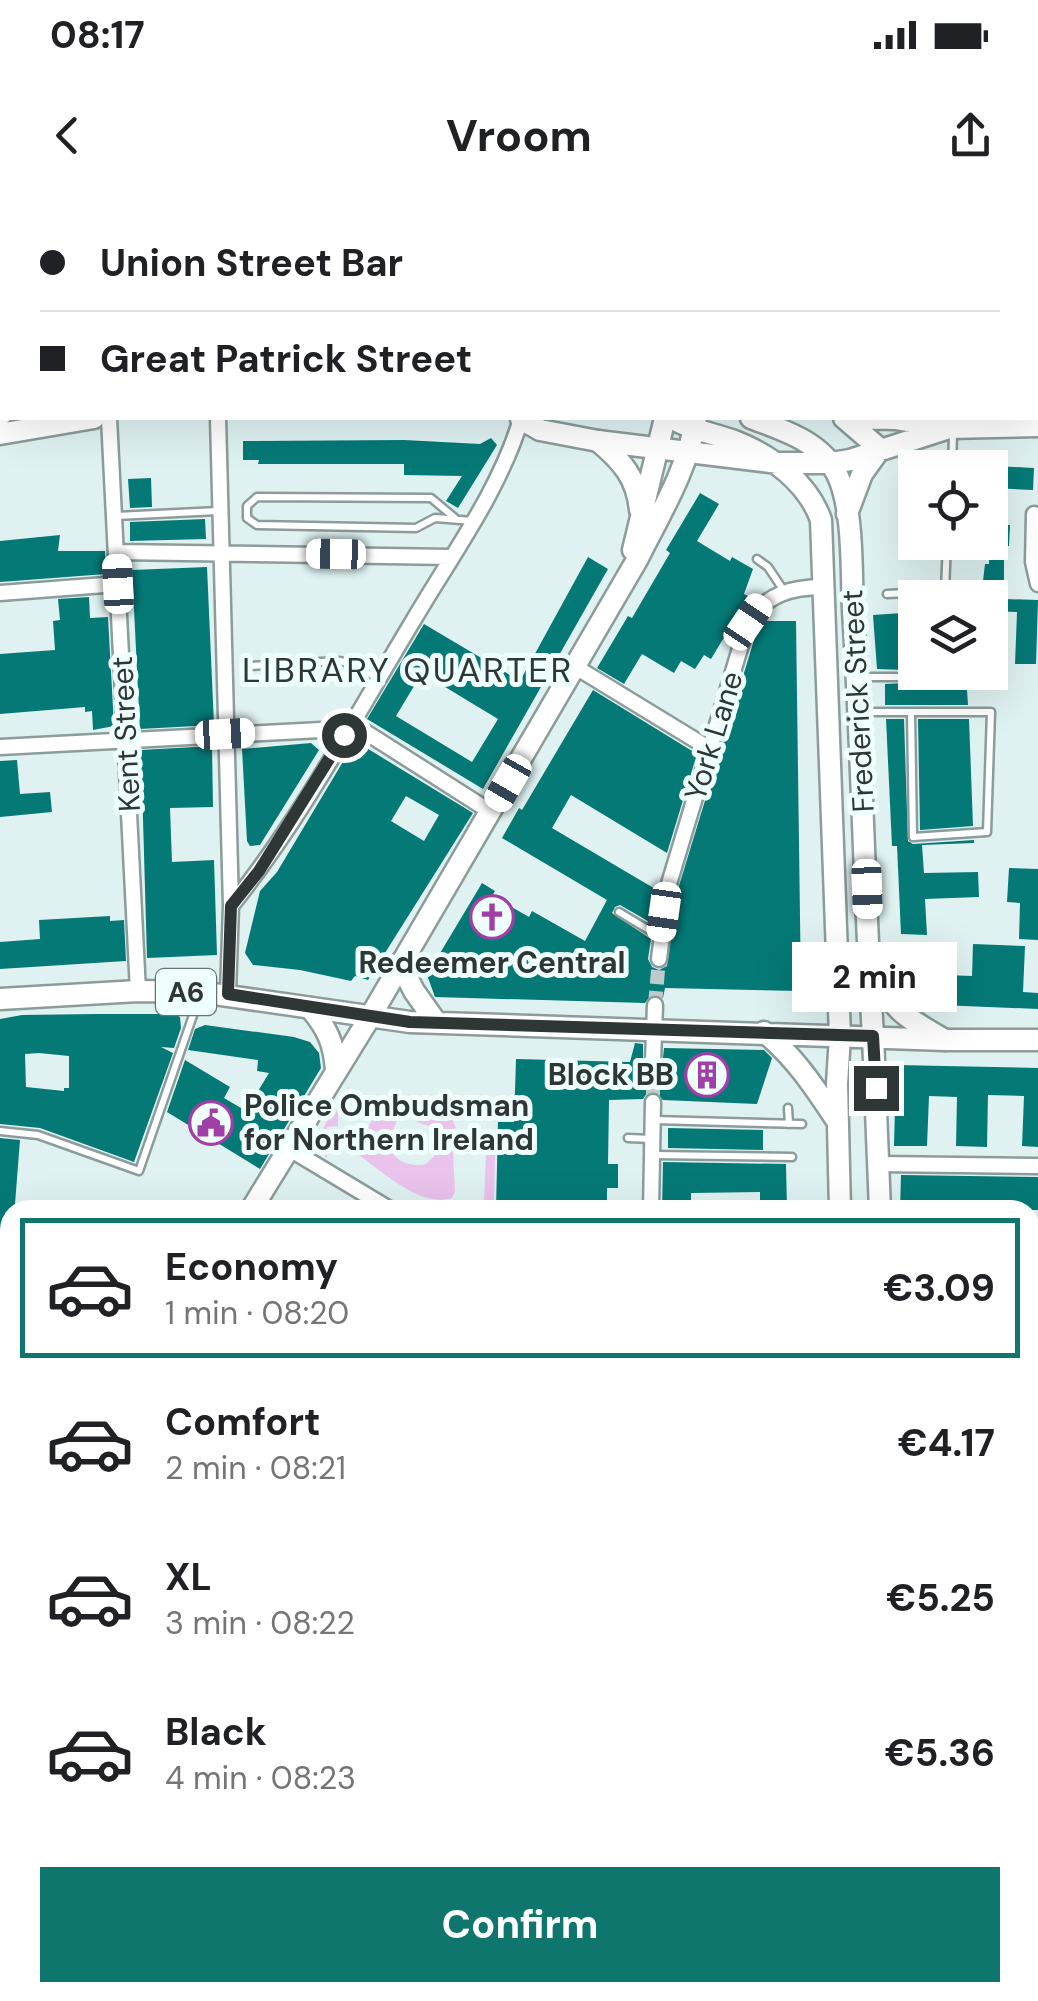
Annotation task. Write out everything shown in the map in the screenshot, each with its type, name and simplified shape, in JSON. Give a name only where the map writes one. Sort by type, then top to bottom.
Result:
[{"type":"main road","points":[[3,426],[71,420]]},
{"type":"main road","points":[[522,420],[540,430],[598,441],[778,463],[831,463],[951,428]]},
{"type":"main road","points":[[628,571],[667,420]]},
{"type":"main road","points":[[755,420],[803,438],[831,463]]},
{"type":"main road","points":[[847,420],[889,446]]},
{"type":"main road","points":[[873,420],[889,446]]},
{"type":"main road","points":[[888,420],[951,428],[1038,426]]},
{"type":"main road","points":[[257,1200],[370,1017],[644,547],[688,453],[695,424],[778,463]]},
{"type":"main road","points":[[598,441],[620,460],[633,479],[640,517]]},
{"type":"main road","points":[[847,514],[862,474],[889,446]]},
{"type":"main road","name":"Frederick Street","points":[[778,463],[818,510],[821,520],[840,1036],[840,1200]]},
{"type":"main road","name":"Frederick Street","points":[[831,463],[839,478],[847,514],[858,677],[880,1200]]},
{"type":"main road","points":[[870,960],[882,989],[902,1016],[945,1040]]},
{"type":"main road","points":[[400,963],[436,1022]]},
{"type":"main road","name":"A6","points":[[0,999],[138,990],[200,992],[370,1017]]},
{"type":"main road","points":[[310,1008],[325,1026],[334,1046],[336,1070]]},
{"type":"main road","points":[[370,1017],[945,1040],[1038,1040]]},
{"type":"main road","points":[[764,1032],[808,1076],[838,1123]]},
{"type":"street","name":"Kent Street","points":[[109,420],[138,990]]},
{"type":"street","points":[[218,420],[231,906],[228,994]]},
{"type":"street","points":[[231,906],[259,871],[349,728],[473,520],[510,456],[519,420]]},
{"type":"street","points":[[1034,514],[1033,562],[1038,584]]},
{"type":"street","points":[[116,552],[451,556]]},
{"type":"street","points":[[0,593],[118,584]]},
{"type":"street","points":[[784,592],[824,587]]},
{"type":"street","name":"York Lane","points":[[659,959],[668,888],[748,622],[761,603],[784,592]]},
{"type":"street","points":[[574,666],[710,749]]},
{"type":"street","points":[[0,747],[359,728],[491,812]]},
{"type":"street","points":[[653,1061],[656,1006]]},
{"type":"street","points":[[651,1200],[652,1102]]},
{"type":"street","points":[[288,1148],[374,1200]]},
{"type":"street","points":[[880,1164],[1038,1166]]},
{"type":"lane","points":[[951,428],[952,450]]},
{"type":"lane","points":[[455,518],[431,498],[258,497],[247,506],[247,518],[256,525],[416,528],[435,518],[473,520]]},
{"type":"lane","points":[[114,516],[220,511]]},
{"type":"lane","points":[[757,560],[768,566],[784,592]]},
{"type":"lane","points":[[887,594],[944,590],[946,560]]},
{"type":"lane","points":[[250,666],[340,661],[353,664],[378,680]]},
{"type":"lane","points":[[858,677],[898,677]]},
{"type":"lane","points":[[860,712],[910,712],[991,712],[987,832],[913,837],[910,712]]},
{"type":"lane","points":[[620,912],[660,936]]},
{"type":"lane","points":[[0,1130],[49,1139],[139,1171],[200,992]]},
{"type":"lane","points":[[788,1108],[788,1124]]},
{"type":"lane","points":[[652,1120],[802,1124]]},
{"type":"lane","points":[[628,1138],[652,1139]]},
{"type":"lane","points":[[652,1155],[792,1157]]},
{"type":"shaded area","points":[[349,1087],[349,1109],[338,1109],[338,1126],[327,1127],[327,1158],[322,1150],[322,1132]]},
{"type":"shaded area","points":[[380,1114],[398,1117],[390,1140],[393,1153],[401,1161],[426,1164],[442,1148],[453,1149],[452,1198],[439,1200],[414,1193],[356,1153],[355,1148]]},
{"type":"shaded area","points":[[451,1116],[456,1128],[446,1132],[417,1122],[415,1117]]},
{"type":"shaded area","points":[[486,1153],[495,1154],[494,1200],[484,1200]]},
{"type":"building","points":[[491,438],[497,445],[458,508],[446,501],[462,476],[404,475],[404,464],[258,464],[259,460],[243,460],[243,441],[404,440],[480,444]]},
{"type":"building","points":[[1008,467],[1034,468],[1033,490],[1008,489]]},
{"type":"building","points":[[151,478],[152,507],[130,508],[128,479]]},
{"type":"building","points":[[700,493],[719,504],[697,541],[730,561],[732,557],[753,569],[744,594],[748,596],[733,621],[737,621],[733,634],[723,639],[711,659],[704,655],[695,669],[681,661],[674,673],[642,654],[624,684],[597,668],[628,616],[632,618]]},
{"type":"building","points":[[205,519],[206,539],[130,541],[130,522]]},
{"type":"building","points":[[60,535],[58,551],[105,551],[106,574],[0,582],[0,541]]},
{"type":"building","points":[[588,557],[608,569],[483,789],[367,719],[424,624],[520,681]],"holes":[[[422,673],[498,719],[472,762],[396,716]]]},
{"type":"building","points":[[989,560],[1004,560],[1004,580],[983,580],[985,564]]},
{"type":"building","points":[[207,567],[214,725],[140,729],[132,570]]},
{"type":"building","points":[[89,597],[90,618],[108,617],[114,726],[93,730],[92,711],[85,712],[85,707],[0,714],[0,654],[55,650],[53,621],[60,620],[58,599]]},
{"type":"building","points":[[1008,599],[1038,600],[1036,664],[1015,664],[1017,612],[1008,612]]},
{"type":"building","points":[[898,613],[898,670],[877,669],[873,615]]},
{"type":"building","points":[[762,621],[796,621],[801,991],[665,988],[663,998],[651,995],[645,1003],[435,997],[427,975],[482,883],[495,891],[492,896],[529,917],[532,911],[585,941],[607,900],[502,838],[593,690],[697,754],[667,853],[571,795],[552,828],[657,890],[653,924],[620,905],[612,913],[651,939],[648,959],[652,967],[659,970],[667,966],[678,889]]},
{"type":"building","points":[[898,683],[898,690],[967,690],[968,705],[885,705],[885,684]]},
{"type":"building","points":[[886,719],[904,719],[908,841],[913,844],[974,840],[922,845],[924,873],[978,872],[979,897],[925,899],[927,935],[901,934]]},
{"type":"building","points":[[918,719],[969,719],[973,826],[920,830]]},
{"type":"building","points":[[311,743],[319,750],[260,845],[250,846],[242,749]]},
{"type":"building","points":[[360,744],[473,813],[368,980],[355,976],[351,981],[253,965],[245,953],[260,891],[277,872],[353,745]],"holes":[[[406,796],[439,815],[424,841],[391,821]]]},
{"type":"building","points":[[212,746],[213,807],[170,808],[172,862],[214,860],[217,955],[147,958],[141,750]]},
{"type":"building","points":[[17,760],[20,794],[50,792],[52,812],[0,817],[0,761]]},
{"type":"building","points":[[1009,868],[1038,869],[1038,940],[1019,939],[1020,903],[1007,902]]},
{"type":"building","points":[[110,916],[110,921],[124,920],[126,961],[0,969],[0,942],[40,939],[39,920]]},
{"type":"building","points":[[973,944],[1025,946],[1023,992],[1038,993],[1038,1009],[916,1004],[917,974],[972,976]]},
{"type":"building","points":[[22,1015],[180,1017],[181,1028],[174,1048],[161,1047],[173,1053],[134,1162],[40,1128],[0,1124],[0,1019]],"holes":[[[25,1054],[69,1056],[69,1088],[64,1091],[26,1087]]]},
{"type":"building","points":[[205,1025],[294,1037],[310,1042],[319,1053],[321,1068],[260,1169],[167,1112],[185,1060],[230,1087],[224,1098],[246,1111],[269,1073],[257,1071],[258,1060],[188,1050],[195,1029]]},
{"type":"building","points":[[635,1043],[643,1044],[643,1065],[652,1071],[662,1066],[664,1048],[764,1050],[772,1058],[757,1104],[663,1100],[654,1092],[643,1099],[609,1100],[608,1164],[618,1164],[618,1188],[607,1188],[607,1200],[496,1200],[498,1122],[514,1122],[516,1059],[630,1062]]},
{"type":"building","points":[[896,1065],[1038,1068],[1038,1147],[1022,1146],[1024,1096],[988,1095],[987,1147],[956,1146],[957,1097],[929,1096],[927,1146],[894,1146]]},
{"type":"building","points":[[668,1128],[763,1130],[763,1150],[668,1148]]},
{"type":"building","points":[[0,1138],[20,1140],[15,1200],[0,1200]]},
{"type":"building","points":[[663,1162],[786,1164],[787,1200],[760,1200],[760,1192],[691,1193],[691,1200],[662,1200]]},
{"type":"building","points":[[901,1175],[1038,1177],[1038,1200],[900,1200]]},
{"type":"tunnel","points":[[655,1005],[659,959]]},
{"type":"tunnel","points":[[653,1061],[653,1102]]},
{"type":"place","name":"Redeemer Central","points":[[492,917]]},
{"type":"place","name":"Block BB","points":[[707,1075]]},
{"type":"place","name":"Police Ombudsman for Northern Ireland","points":[[211,1123]]},
{"type":"district","name":"LIBRARY QUARTER","points":[[408,670]]},
{"type":"route","points":[[344,735],[259,871],[231,906],[228,994],[410,1022],[873,1036],[876,1088]]}]
